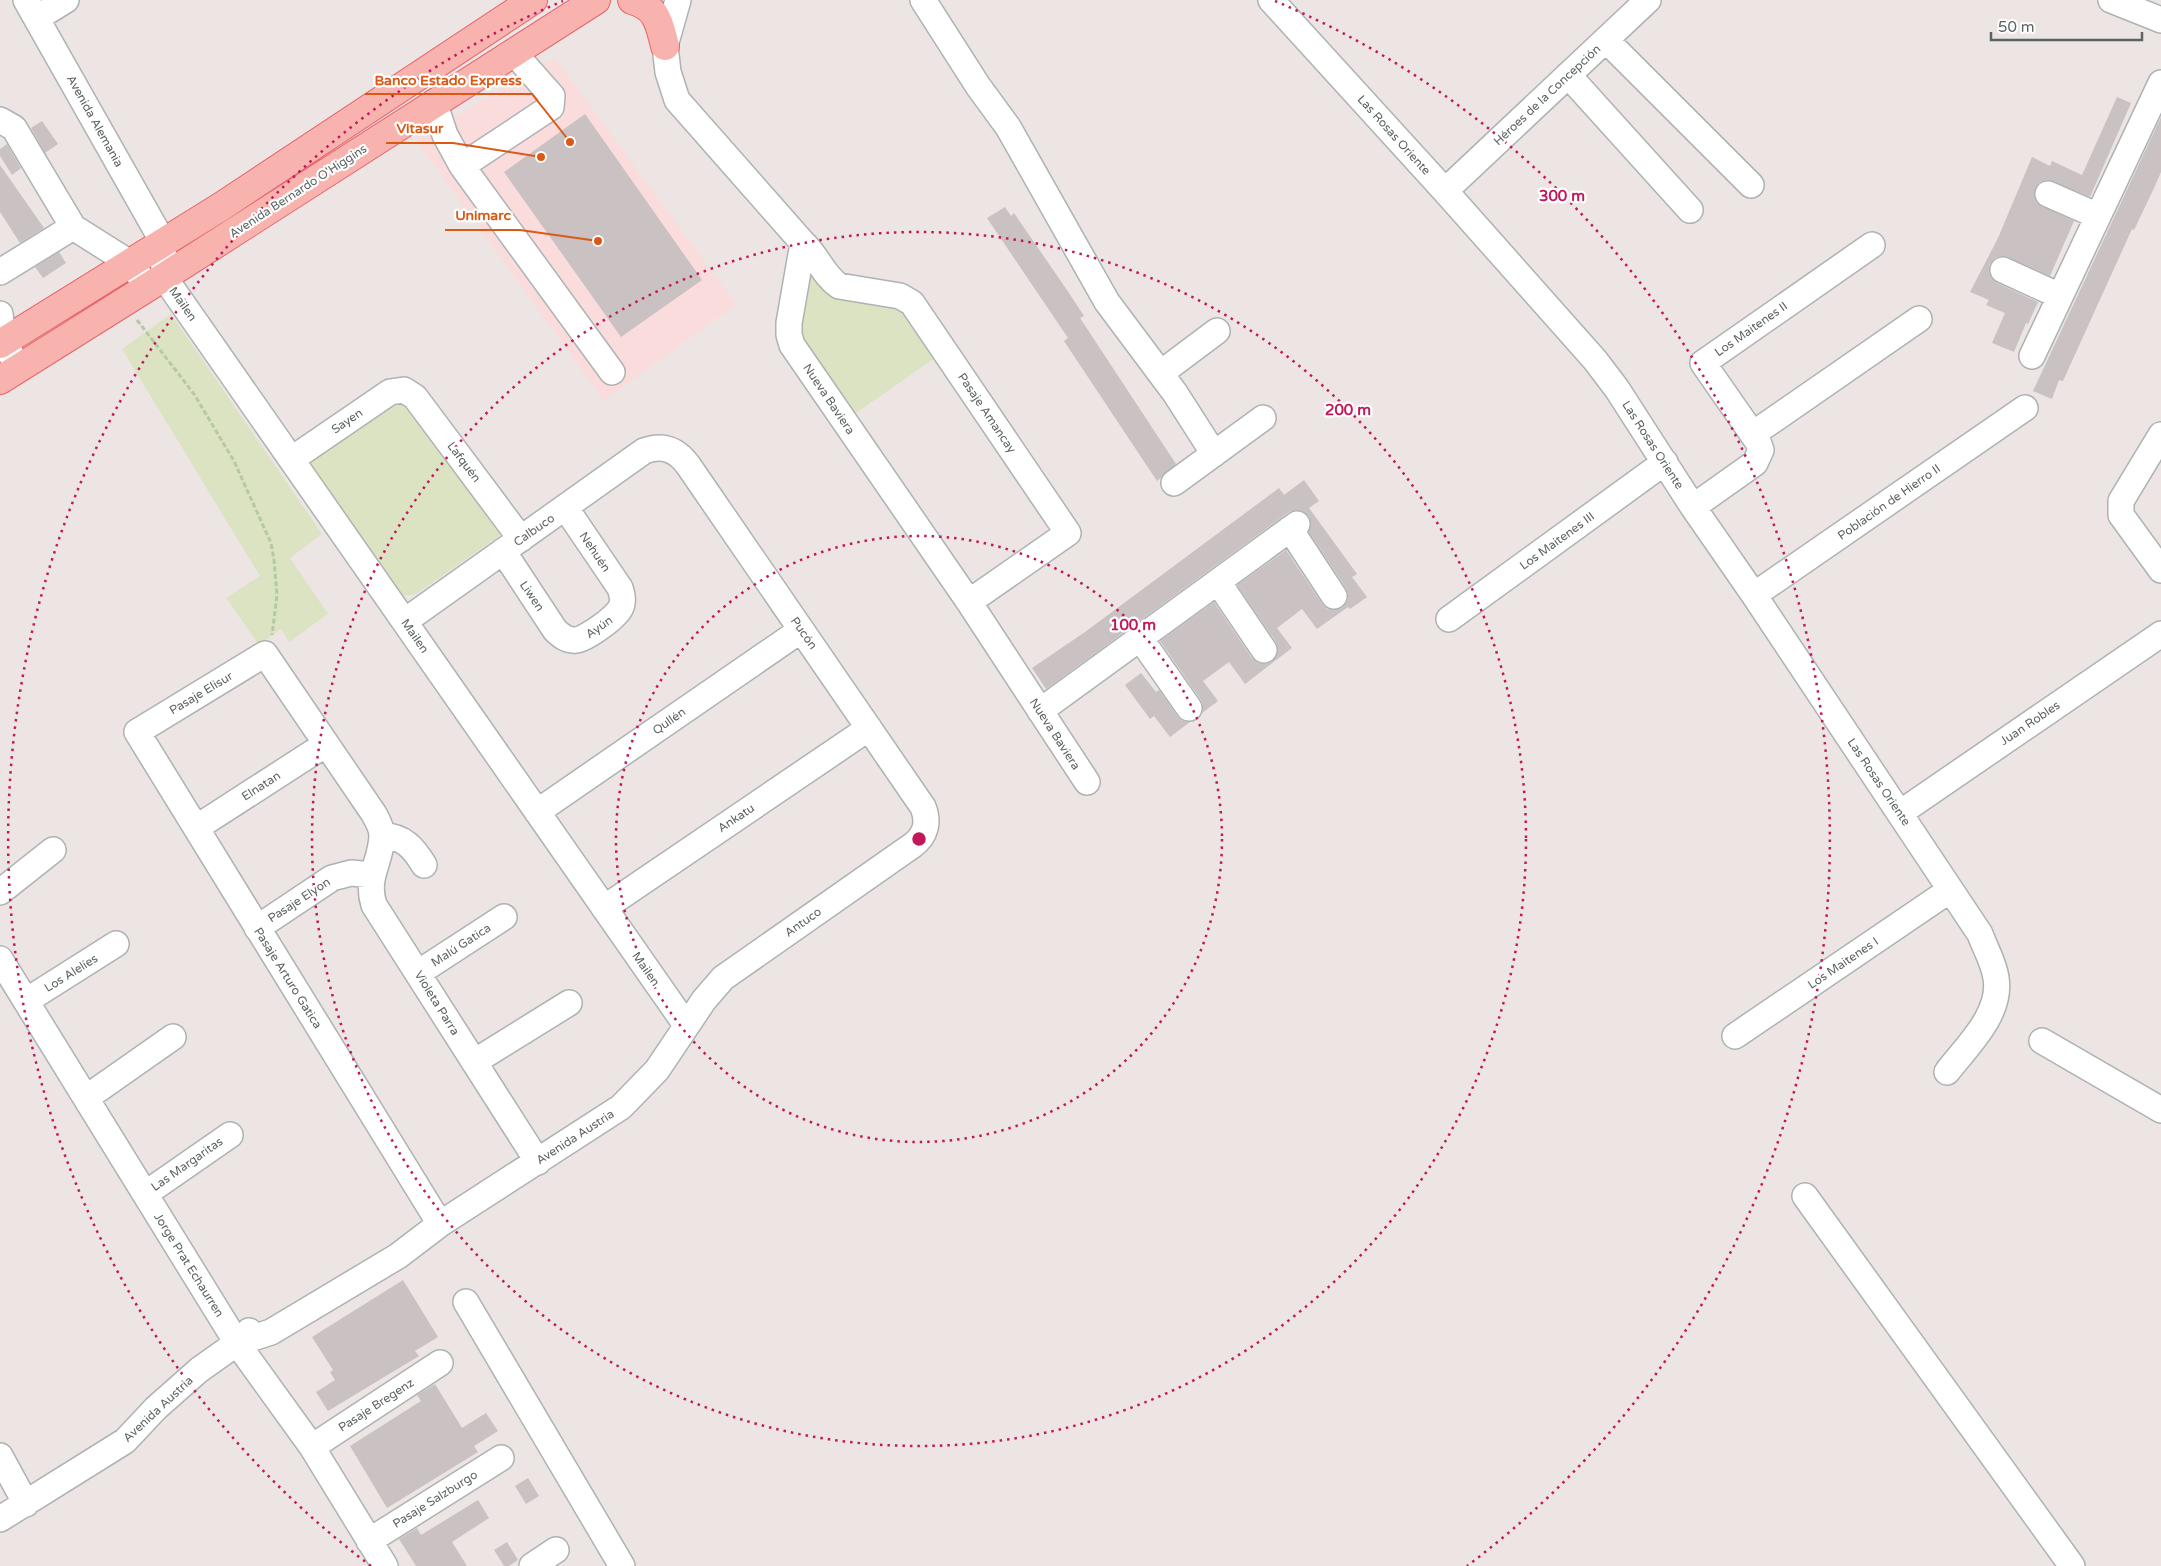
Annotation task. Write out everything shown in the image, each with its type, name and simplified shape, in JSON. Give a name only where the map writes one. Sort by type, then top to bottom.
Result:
[{"type":"main road","points":[[2,342],[164,242],[533,0]]},
{"type":"main road","name":"Avenida Bernardo O'Higgins","points":[[9,374],[596,0]]},
{"type":"main road","points":[[632,0],[642,3],[655,14],[665,46]]},
{"type":"main road","points":[[418,76],[434,102]]},
{"type":"street","points":[[32,9],[66,0]]},
{"type":"street","points":[[678,0],[665,46],[668,72],[677,100],[802,243]]},
{"type":"street","points":[[923,0],[978,86],[1008,127],[1107,302],[1161,373],[1214,454]]},
{"type":"street","name":"Las Rosas Oriente","points":[[1271,0],[1445,191],[1595,360],[1980,934],[1996,977],[1994,1000],[1990,1013],[1982,1027],[1947,1072]]},
{"type":"street","name":"Héroes de la Concepción","points":[[1445,191],[1648,0]]},
{"type":"street","points":[[2111,0],[2161,20]]},
{"type":"street","name":"Avenida Alemania","points":[[32,9],[164,242]]},
{"type":"street","points":[[1606,40],[1751,185]]},
{"type":"street","points":[[462,166],[551,107],[552,96],[514,53]]},
{"type":"street","points":[[1568,75],[1690,210]]},
{"type":"street","points":[[2032,356],[2161,83]]},
{"type":"street","points":[[434,102],[445,135],[462,166],[612,372]]},
{"type":"street","points":[[0,120],[14,128],[72,227],[130,262],[156,282]]},
{"type":"street","points":[[2048,194],[2098,216]]},
{"type":"street","points":[[0,272],[72,227]]},
{"type":"street","name":"Mailen","points":[[164,242],[156,282],[292,459],[686,1025]]},
{"type":"street","name":"Nueva Baviera","points":[[802,243],[789,322],[789,335],[792,345],[969,602],[1087,782]]},
{"type":"street","name":"Pasaje Amancay","points":[[802,243],[818,259],[831,280],[839,286],[900,296],[912,303],[1068,533],[969,602]]},
{"type":"street","name":"Los Maitenes II","points":[[1693,506],[1755,463],[1760,450],[1753,434],[1703,363],[1872,246]]},
{"type":"street","points":[[2003,270],[2060,296]]},
{"type":"street","points":[[0,314],[2,342],[9,374]]},
{"type":"street","points":[[1753,434],[1919,319]]},
{"type":"street","points":[[1161,373],[1217,331]]},
{"type":"street","name":"Sayen","points":[[292,459],[390,392],[404,390]]},
{"type":"street","name":"Lafquén","points":[[404,390],[415,397],[512,545]]},
{"type":"street","name":"Población de Hierro II","points":[[1754,595],[2025,408]]},
{"type":"street","points":[[1174,484],[1263,418]]},
{"type":"street","points":[[2161,435],[2120,501],[2120,509],[2121,515],[2161,570]]},
{"type":"street","name":"Calbuco","points":[[405,622],[644,451],[658,447],[666,448]]},
{"type":"street","name":"Pucón","points":[[666,448],[682,457],[869,728],[923,807],[927,820],[926,828]]},
{"type":"street","name":"Los Maitenes III","points":[[1449,619],[1665,462]]},
{"type":"street","name":"Nehuén","points":[[566,507],[620,588],[622,598]]},
{"type":"street","points":[[1040,711],[1294,527],[1334,596]]},
{"type":"street","name":"Liwen","points":[[512,545],[555,630],[564,638]]},
{"type":"street","points":[[1218,582],[1264,650]]},
{"type":"street","name":"Ayún","points":[[564,638],[575,640],[585,637],[616,614],[620,609],[622,598]]},
{"type":"street","name":"Qullén","points":[[537,812],[801,630]]},
{"type":"street","name":"Juan Robles","points":[[1900,813],[2161,634]]},
{"type":"street","points":[[1140,638],[1189,708]]},
{"type":"street","points":[[265,654],[374,814],[382,835],[392,836],[409,844],[424,865]]},
{"type":"street","name":"Pasaje Elisur","points":[[137,732],[265,654]]},
{"type":"street","name":"Ankatu","points":[[604,908],[869,728]]},
{"type":"street","name":"Pasaje Arturo Gatica","points":[[137,732],[440,1224]]},
{"type":"street","name":"Elnatan","points":[[196,828],[326,744]]},
{"type":"street","name":"Antuco","points":[[686,1025],[713,987],[723,978],[913,846],[919,841],[926,828]]},
{"type":"street","name":"Violeta Parra","points":[[382,835],[370,887],[374,905],[538,1162]]},
{"type":"street","points":[[0,892],[53,850]]},
{"type":"street","name":"Pasaje Elyon","points":[[256,928],[332,878],[351,873],[372,875]]},
{"type":"street","name":"Los Maitenes I","points":[[1735,1036],[1950,890]]},
{"type":"street","name":"Malú Gatica","points":[[418,973],[504,917]]},
{"type":"street","name":"Los Alelíes","points":[[26,1001],[116,944]]},
{"type":"street","name":"Jorge Prat Echaurren","points":[[0,959],[236,1343],[312,1447],[385,1566]]},
{"type":"street","points":[[474,1062],[569,1003]]},
{"type":"street","name":"Avenida Austria","points":[[0,1519],[125,1441],[156,1408],[199,1370],[236,1343],[271,1332],[398,1256],[440,1224],[621,1107],[657,1070],[686,1025]]},
{"type":"street","points":[[86,1098],[173,1037]]},
{"type":"street","points":[[2042,1041],[2161,1110]]},
{"type":"street","name":"Las Margaritas","points":[[145,1194],[230,1135]]},
{"type":"street","points":[[1805,1196],[2072,1566]]},
{"type":"street","points":[[466,1302],[622,1566]]},
{"type":"street","name":"Pasaje Bregenz","points":[[312,1447],[440,1364]]},
{"type":"street","points":[[0,1456],[26,1504]]},
{"type":"street","name":"Pasaje Salzburgo","points":[[369,1540],[500,1458]]},
{"type":"street","points":[[532,1566],[556,1550]]},
{"type":"path","points":[[134,317],[199,403],[234,461],[271,543],[277,595],[272,635],[265,654]]},
{"type":"shaded area","points":[[555,58],[736,304],[604,401],[416,140]]},
{"type":"green space","points":[[810,266],[904,308],[936,357],[856,413],[806,350],[798,325]]},
{"type":"green space","points":[[171,314],[322,534],[290,558],[328,614],[289,642],[281,629],[259,645],[226,598],[260,576],[122,349]]},
{"type":"green space","points":[[397,398],[408,402],[502,534],[416,594],[404,596],[305,461]]},
{"type":"building","points":[[2117,97],[2131,103],[2090,197],[2047,180],[2040,182],[2035,189],[2034,196],[2037,203],[2074,221],[2050,276],[2008,257],[2001,256],[1995,258],[1990,264],[1989,272],[1991,278],[1997,283],[2038,302],[2028,324],[2026,323],[2014,352],[1992,343],[2005,313],[1986,305],[1989,300],[1970,292],[1998,238],[2032,157],[2050,166],[2052,161],[2082,175]]},
{"type":"building","points":[[585,114],[702,280],[621,337],[504,172]]},
{"type":"building","points":[[2161,117],[2161,172],[2155,186],[2134,230],[2132,229],[2063,381],[2059,380],[2052,399],[2033,391]]},
{"type":"building","points":[[42,121],[58,144],[45,153],[31,128]]},
{"type":"building","points":[[7,144],[21,168],[12,175],[0,156],[0,149]]},
{"type":"building","points":[[0,165],[44,228],[20,243],[0,212]]},
{"type":"building","points":[[1005,207],[1011,216],[1014,213],[1069,293],[1084,316],[1080,318],[1176,464],[1157,481],[1064,341],[1068,338],[987,218]]},
{"type":"building","points":[[59,252],[66,263],[43,278],[35,267]]},
{"type":"building","points":[[1304,480],[1319,501],[1309,508],[1357,574],[1352,577],[1367,597],[1350,609],[1348,607],[1317,629],[1302,609],[1277,628],[1292,648],[1245,684],[1229,662],[1203,681],[1218,701],[1202,713],[1203,706],[1201,700],[1160,641],[1214,602],[1252,658],[1258,663],[1272,662],[1277,656],[1276,642],[1237,585],[1286,550],[1327,609],[1335,610],[1342,608],[1347,602],[1346,588],[1309,532],[1311,523],[1309,516],[1302,511],[1295,510],[1289,512],[1046,689],[1032,668],[1085,632],[1279,488],[1284,495]]},
{"type":"building","points":[[1141,673],[1156,692],[1159,690],[1178,717],[1183,721],[1190,722],[1170,737],[1154,716],[1150,719],[1125,685]]},
{"type":"building","points":[[403,1280],[438,1337],[415,1351],[419,1356],[328,1411],[316,1392],[335,1380],[330,1372],[333,1370],[312,1337]]},
{"type":"building","points":[[435,1384],[462,1428],[486,1413],[498,1431],[474,1446],[478,1452],[387,1508],[350,1446],[421,1401],[417,1395]]},
{"type":"building","points":[[528,1478],[539,1496],[526,1504],[515,1486]]},
{"type":"building","points":[[478,1500],[489,1518],[452,1542],[467,1566],[416,1566],[399,1539],[417,1528],[421,1535]]},
{"type":"building","points":[[507,1542],[518,1560],[509,1566],[504,1566],[494,1550]]},
{"type":"place","name":"Banco Estado Express","points":[[570,142]]},
{"type":"place","name":"Vitasur","points":[[541,157]]},
{"type":"place","name":"Unimarc","points":[[598,241]]}]
